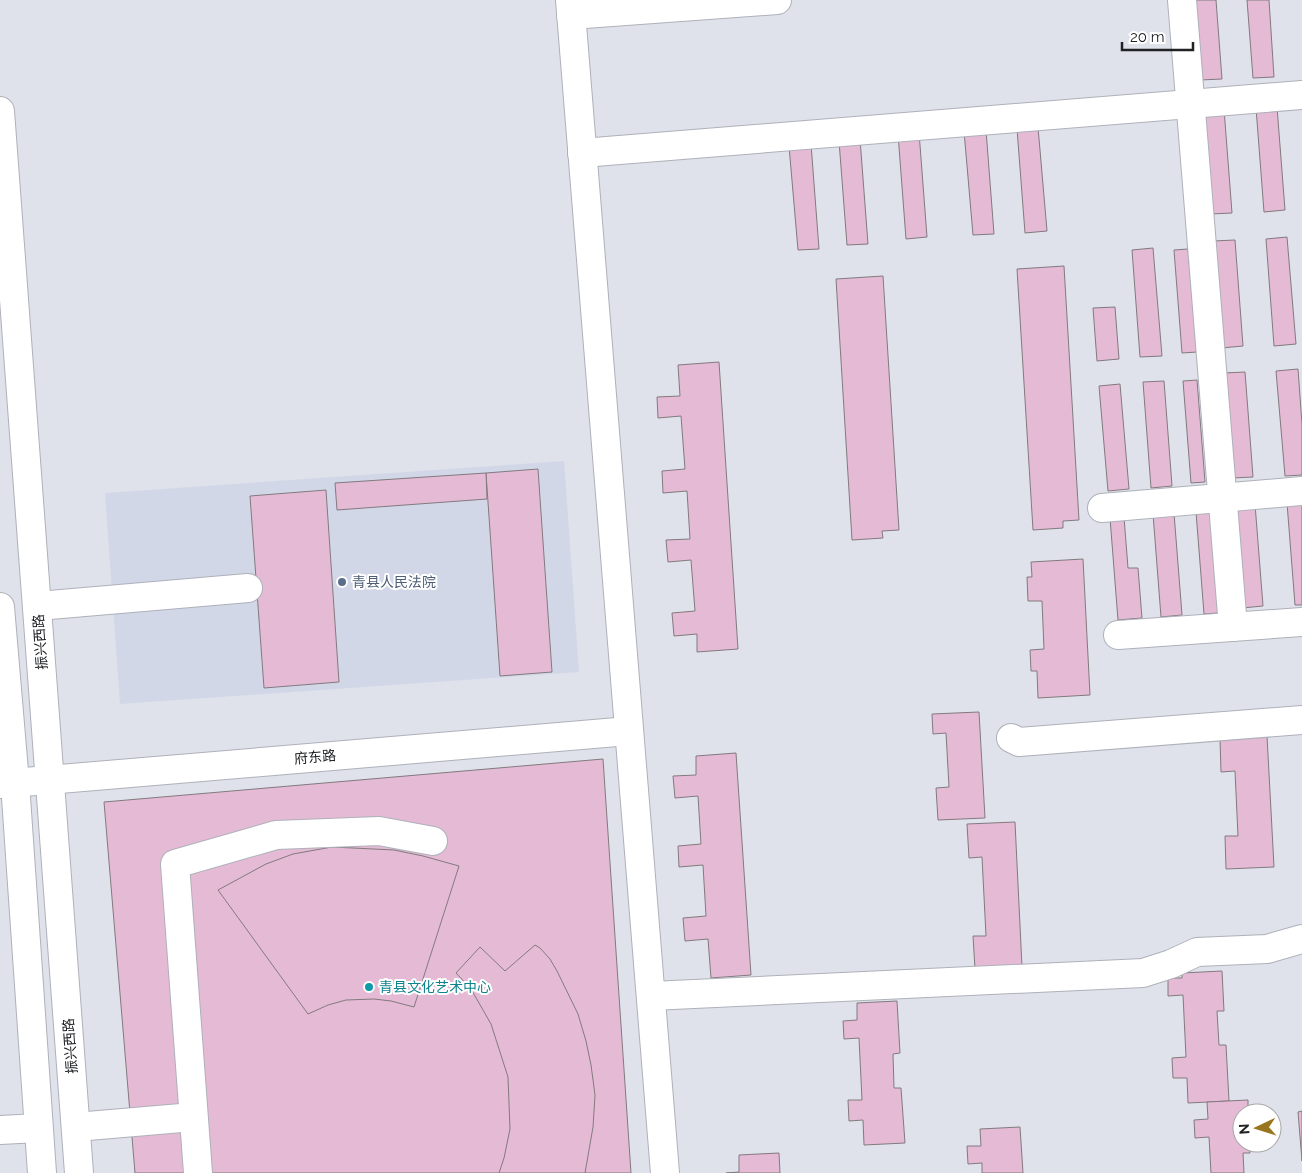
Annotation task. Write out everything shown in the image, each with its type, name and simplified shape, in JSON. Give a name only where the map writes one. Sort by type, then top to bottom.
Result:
[{"type":"street","points":[[665,1173],[570,8],[777,0]]},
{"type":"street","points":[[1182,0],[1232,627]]},
{"type":"street","points":[[582,153],[1302,94]]},
{"type":"street","name":"振兴西路","points":[[0,111],[79,1173]]},
{"type":"street","points":[[1102,508],[1302,491]]},
{"type":"street","points":[[38,606],[248,588]]},
{"type":"street","points":[[0,607],[8,784],[42,1173]]},
{"type":"street","points":[[1118,635],[1302,622]]},
{"type":"street","points":[[1011,738],[1018,742],[1302,720]]},
{"type":"street","name":"府东路","points":[[8,784],[629,731]]},
{"type":"street","points":[[198,1173],[175,864],[276,835],[379,831],[433,841]]},
{"type":"street","points":[[651,996],[1143,973],[1197,952],[1268,949],[1302,939]]},
{"type":"street","points":[[76,1127],[194,1117]]},
{"type":"street","points":[[0,1130],[38,1128]]},
{"type":"shaded area","name":"青县人民法院","points":[[564,461],[579,672],[120,704],[105,493]]},
{"type":"building","points":[[1194,0],[1216,0],[1222,79],[1200,80]]},
{"type":"building","points":[[1247,0],[1269,0],[1274,77],[1253,78]]},
{"type":"building","points":[[1277,107],[1285,210],[1264,212],[1256,108]]},
{"type":"building","points":[[1224,109],[1232,213],[1211,214],[1203,111]]},
{"type":"building","points":[[1038,127],[1047,231],[1025,233],[1017,129]]},
{"type":"building","points":[[986,130],[994,234],[973,235],[964,131]]},
{"type":"building","points":[[919,132],[927,237],[906,239],[898,134]]},
{"type":"building","points":[[860,139],[868,244],[847,245],[839,141]]},
{"type":"building","points":[[811,144],[819,249],[798,250],[789,146]]},
{"type":"building","points":[[1287,237],[1296,344],[1274,346],[1266,239]]},
{"type":"building","points":[[1235,240],[1243,346],[1221,348],[1213,241]]},
{"type":"building","points":[[1153,248],[1162,356],[1140,357],[1132,250]]},
{"type":"building","points":[[1188,249],[1197,352],[1182,353],[1174,250]]},
{"type":"building","points":[[1064,266],[1079,520],[1063,521],[1063,528],[1033,530],[1017,269]]},
{"type":"building","points":[[883,276],[899,530],[882,531],[883,538],[852,540],[836,279]]},
{"type":"building","points":[[1115,307],[1119,359],[1097,361],[1093,308]]},
{"type":"building","points":[[719,362],[738,649],[697,652],[697,634],[674,636],[672,613],[695,611],[691,560],[668,562],[666,540],[690,539],[687,491],[663,493],[662,471],[685,469],[681,416],[658,418],[657,397],[680,396],[678,365]]},
{"type":"building","points":[[1298,369],[1302,424],[1302,475],[1285,476],[1276,371]]},
{"type":"building","points":[[1245,372],[1253,477],[1232,478],[1224,373]]},
{"type":"building","points":[[1197,380],[1205,482],[1191,483],[1183,381]]},
{"type":"building","points":[[1164,381],[1172,486],[1151,488],[1143,382]]},
{"type":"building","points":[[1120,384],[1129,489],[1108,491],[1099,386]]},
{"type":"building","points":[[538,469],[552,672],[500,676],[486,473]]},
{"type":"building","points":[[486,473],[487,499],[337,510],[335,483]]},
{"type":"building","points":[[326,490],[339,682],[264,688],[250,496]]},
{"type":"building","points":[[1302,502],[1302,605],[1295,605],[1287,503]]},
{"type":"building","points":[[1255,504],[1263,606],[1242,608],[1234,505]]},
{"type":"building","points":[[1211,511],[1218,613],[1204,614],[1196,512]]},
{"type":"building","points":[[1174,513],[1182,615],[1161,617],[1153,514]]},
{"type":"building","points":[[1124,517],[1128,568],[1138,568],[1142,618],[1118,620],[1110,518]]},
{"type":"building","points":[[1083,559],[1090,695],[1038,698],[1037,671],[1031,671],[1030,650],[1044,649],[1042,601],[1028,601],[1027,577],[1032,577],[1031,562]]},
{"type":"building","points":[[979,712],[985,818],[938,820],[936,788],[949,787],[946,733],[933,734],[932,714]]},
{"type":"building","points":[[1267,736],[1274,867],[1226,869],[1225,836],[1238,836],[1235,771],[1221,772],[1220,739]]},
{"type":"building","points":[[736,753],[751,975],[711,978],[708,939],[685,941],[683,918],[706,916],[703,865],[679,867],[678,846],[701,844],[698,796],[675,798],[673,776],[696,775],[696,756]]},
{"type":"building","name":"青县文化艺术中心","points":[[603,759],[631,1173],[135,1173],[104,802]]},
{"type":"building","points":[[1015,822],[1022,967],[975,969],[973,936],[986,936],[982,857],[969,858],[967,824]]},
{"type":"building","points":[[332,847],[394,850],[459,866],[414,1007],[374,999],[346,1000],[328,1005],[308,1014],[218,890],[266,864],[293,854]]},
{"type":"building","points":[[535,945],[550,959],[557,971],[578,1014],[586,1041],[595,1095],[593,1127],[585,1173],[499,1173],[510,1129],[508,1077],[491,1024],[471,989],[456,973],[480,947],[505,971]]},
{"type":"building","points":[[1222,971],[1224,1011],[1217,1011],[1219,1045],[1226,1045],[1229,1101],[1188,1103],[1187,1078],[1173,1078],[1172,1058],[1186,1057],[1183,995],[1168,996],[1168,978],[1182,978],[1182,973]]},
{"type":"building","points":[[897,1001],[900,1053],[893,1054],[894,1088],[901,1088],[905,1143],[864,1145],[863,1120],[849,1121],[848,1100],[862,1100],[859,1038],[844,1039],[843,1021],[857,1020],[857,1003]]},
{"type":"building","points":[[1248,1100],[1248,1103],[1232,1103],[1232,1153],[1243,1153],[1244,1173],[1211,1173],[1209,1137],[1195,1138],[1194,1120],[1208,1119],[1207,1102]]},
{"type":"building","points":[[1302,1111],[1302,1161],[1298,1112]]},
{"type":"building","points":[[1020,1127],[1023,1173],[982,1173],[982,1163],[968,1164],[967,1146],[981,1146],[980,1129]]},
{"type":"building","points":[[779,1153],[780,1173],[726,1173],[739,1172],[739,1155]]},
{"type":"place","name":"青县人民法院","points":[[342,582]]},
{"type":"place","name":"青县文化艺术中心","points":[[369,987]]}]
